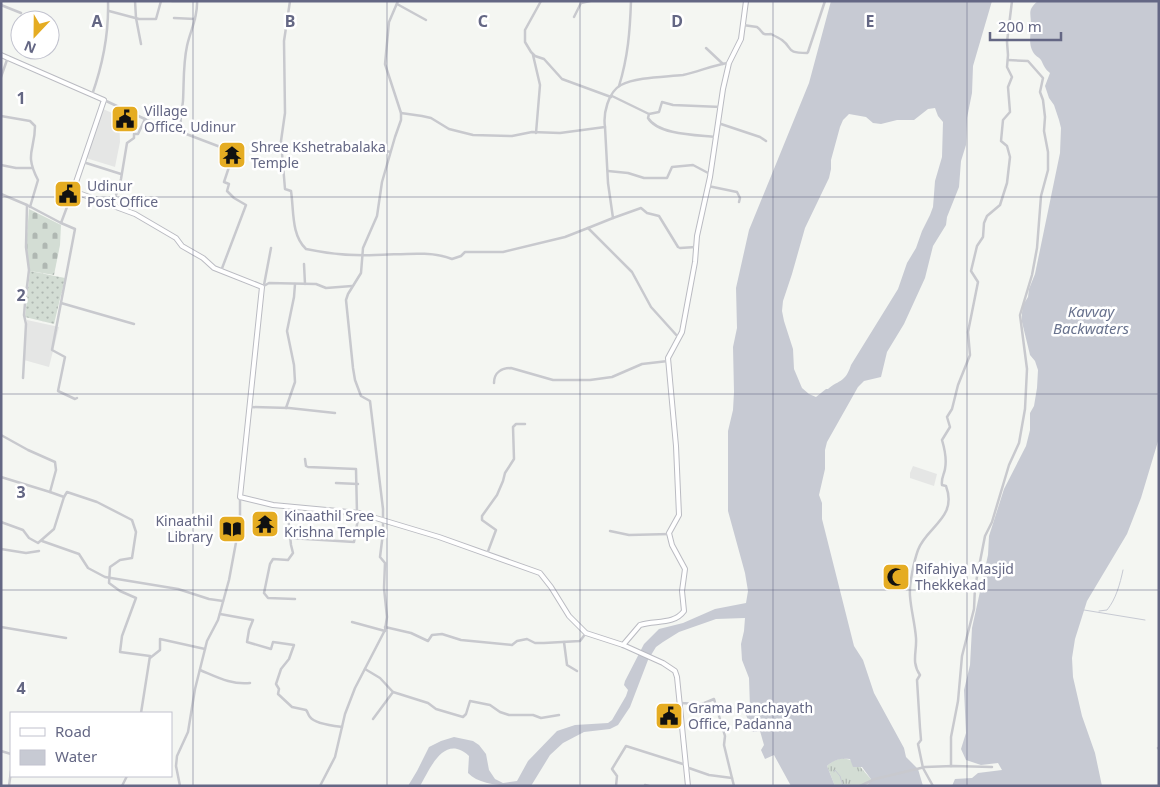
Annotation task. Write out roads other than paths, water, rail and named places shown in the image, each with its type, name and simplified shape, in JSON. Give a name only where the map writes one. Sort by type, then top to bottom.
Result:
[{"type":"main road","points":[[623,645],[640,625],[676,619],[684,611],[682,591],[685,569],[672,545],[670,534],[671,528],[679,515],[676,446],[668,360],[680,339],[691,284],[701,212],[708,186],[720,107],[729,63],[741,39],[746,1]]},
{"type":"main road","points":[[1,55],[104,100],[73,191],[136,214],[176,238],[182,246],[203,258],[214,268],[263,286],[248,406],[240,497],[273,505],[358,513],[439,537],[540,573],[552,587],[569,616],[586,633],[623,645],[673,668],[676,674],[688,786]]},
{"type":"street","points":[[92,95],[102,67],[109,26],[108,1]]},
{"type":"street","points":[[135,1],[140,44]]},
{"type":"street","points":[[109,12],[156,20],[160,1]]},
{"type":"street","points":[[172,1],[196,1],[195,19],[184,58],[181,132]]},
{"type":"street","points":[[290,1],[284,41],[285,114],[281,141],[285,189],[292,192],[295,230],[306,249],[344,255],[421,254],[443,256],[452,260],[466,252],[503,252],[565,236],[641,208],[647,213],[659,216],[678,247],[696,247]]},
{"type":"street","points":[[536,133],[540,85],[533,55],[524,42],[525,30],[541,1]]},
{"type":"street","points":[[574,17],[581,3],[590,1]]},
{"type":"street","points":[[613,218],[604,114],[611,96],[620,86],[627,58],[630,38],[631,1]]},
{"type":"street","points":[[743,25],[757,27],[766,36],[769,34],[774,35],[783,40],[789,50],[793,52],[807,53],[825,1]]},
{"type":"street","points":[[933,786],[921,768],[918,744],[920,728],[917,680],[920,675],[915,668],[914,662],[916,638],[909,594],[918,548],[942,518],[949,505],[949,494],[946,486],[942,485],[941,479],[945,471],[946,459],[942,440],[950,427],[947,417],[952,409],[958,385],[970,355],[968,332],[978,282],[971,271],[977,246],[983,237],[984,223],[987,216],[1000,205],[1006,183],[1010,157],[1007,146],[1001,141],[1003,120],[1010,112],[1008,88],[1012,77],[1007,67],[1007,42],[1012,1]]},
{"type":"street","points":[[320,786],[335,757],[350,701],[385,629],[387,617],[384,580],[385,563],[380,557],[384,521],[381,485],[370,402],[358,392],[353,368],[346,300],[352,286],[361,273],[362,255],[377,216],[382,182],[390,152],[402,120],[385,64],[387,29],[398,3],[414,15],[426,20]]},
{"type":"street","points":[[1,5],[14,10]]},
{"type":"street","points":[[174,18],[195,19]]},
{"type":"street","points":[[706,48],[723,64]]},
{"type":"street","points":[[533,55],[544,59],[562,79],[611,96],[649,114],[658,112],[662,102],[673,105],[720,107]]},
{"type":"street","points":[[1,78],[8,58]]},
{"type":"street","points":[[951,766],[951,737],[958,701],[962,656],[974,609],[975,587],[985,536],[992,522],[1009,465],[1019,443],[1025,409],[1026,369],[1020,316],[1032,275],[1037,248],[1041,196],[1048,170],[1048,152],[1044,131],[1045,117],[1040,92],[1043,78],[1028,61],[1008,60]]},
{"type":"street","points":[[620,86],[729,63]]},
{"type":"street","points":[[104,100],[145,119],[223,148]]},
{"type":"street","points":[[401,113],[430,118],[449,130],[473,135],[512,136],[605,127]]},
{"type":"street","points":[[649,114],[650,122],[670,131],[694,136],[716,137]]},
{"type":"street","points":[[1,116],[34,124],[29,158],[38,180],[28,206],[26,247],[29,270],[24,315],[26,324],[23,378]]},
{"type":"street","points":[[113,206],[122,174],[127,142],[134,138],[134,134],[138,134],[145,119]]},
{"type":"street","points":[[718,123],[766,140]]},
{"type":"street","points":[[341,151],[375,148],[390,152]]},
{"type":"street","points":[[82,162],[122,174]]},
{"type":"street","points":[[608,171],[635,174],[644,178],[667,178],[672,166],[691,164],[710,174]]},
{"type":"street","points":[[1,165],[16,168],[32,168]]},
{"type":"street","points":[[221,270],[246,205],[227,191],[229,184],[224,182],[230,167]]},
{"type":"street","points":[[708,186],[737,192],[740,198],[739,202]]},
{"type":"street","points":[[61,223],[73,191]]},
{"type":"street","points":[[1,194],[75,229],[52,350],[66,358],[58,391],[77,398]]},
{"type":"street","points":[[588,228],[632,272],[651,307],[680,339]]},
{"type":"street","points":[[263,286],[271,248]]},
{"type":"street","points":[[304,264],[305,284]]},
{"type":"street","points":[[263,286],[269,283],[319,284],[326,288],[352,286]]},
{"type":"street","points":[[286,408],[294,382],[294,365],[287,331],[295,284]]},
{"type":"street","points":[[61,303],[134,324]]},
{"type":"street","points":[[494,382],[494,377],[505,368],[512,368],[553,380],[590,380],[612,378],[642,364],[668,360]]},
{"type":"street","points":[[248,406],[335,413]]},
{"type":"street","points":[[487,554],[496,530],[482,520],[482,516],[497,495],[504,481],[505,473],[514,459],[513,427],[516,424],[525,424]]},
{"type":"street","points":[[1,434],[28,450],[55,462],[56,470],[50,492]]},
{"type":"street","points":[[290,538],[354,542],[358,513],[356,469],[308,467],[306,466],[305,459]]},
{"type":"street","points":[[1,478],[64,497]]},
{"type":"street","points":[[336,483],[358,484]]},
{"type":"street","points":[[42,541],[54,528],[67,492],[97,502],[132,520],[136,532],[132,558],[120,560],[110,567],[109,583],[120,591],[136,598],[122,636],[120,652],[150,656],[150,658]]},
{"type":"street","points":[[180,786],[176,766],[177,756],[189,728],[192,701],[205,649],[220,614],[232,569],[232,559],[240,521],[240,497]]},
{"type":"street","points":[[287,506],[290,538],[294,553],[288,560],[273,559],[270,564],[264,593],[268,598],[295,599]]},
{"type":"street","points":[[1,522],[23,530],[29,538],[38,543],[42,541],[79,554],[88,568],[109,578],[178,589],[223,601]]},
{"type":"street","points":[[610,531],[635,535],[670,534]]},
{"type":"street","points":[[1,549],[26,553],[39,550]]},
{"type":"street","points":[[220,614],[253,620],[249,630],[248,642],[271,649],[273,642],[294,646],[289,659],[281,668],[276,684],[279,689],[278,694],[292,707],[306,710],[310,717],[315,720],[326,724],[342,726]]},
{"type":"street","points":[[352,622],[416,634],[428,641],[434,634],[442,634],[461,640],[512,645],[517,641],[527,639],[535,643],[580,640],[586,633]]},
{"type":"street","points":[[1,626],[66,638]]},
{"type":"street","points":[[141,712],[150,658],[160,650],[160,639],[205,649]]},
{"type":"street","points":[[564,642],[567,665],[577,671]]},
{"type":"street","points":[[365,669],[380,678],[393,692],[428,703],[436,709],[462,717],[465,716],[470,701],[490,705],[500,712],[509,715],[533,715],[541,718],[559,715]]},
{"type":"street","points":[[200,670],[239,684],[250,683]]},
{"type":"street","points":[[373,719],[393,692]]},
{"type":"street","points":[[679,703],[702,704],[714,699],[726,736],[724,745],[734,786]]},
{"type":"street","points":[[616,786],[617,776],[612,769],[626,746],[709,775],[732,778]]},
{"type":"street","points":[[860,786],[875,779],[921,768],[951,766],[992,767]]},
{"type":"water","points":[[831,1],[992,1],[973,66],[966,145],[961,161],[959,187],[947,217],[946,225],[933,246],[925,278],[904,324],[887,352],[881,377],[864,381],[858,387],[827,442],[825,469],[819,495],[822,503],[822,519],[854,646],[863,660],[874,693],[904,748],[906,757],[918,769],[923,786],[867,786],[871,779],[862,767],[853,767],[850,759],[843,759],[835,760],[827,766],[835,786],[791,786],[774,755],[765,759],[761,750],[764,745],[760,731],[753,732],[744,710],[750,708],[749,678],[742,660],[741,644],[745,618],[716,619],[679,632],[656,647],[648,660],[630,707],[618,725],[610,729],[584,732],[563,743],[550,755],[531,786],[497,785],[474,778],[468,773],[469,756],[460,750],[452,749],[445,751],[439,756],[420,786],[408,786],[429,747],[454,737],[473,741],[479,745],[486,754],[489,770],[495,779],[503,783],[517,781],[528,761],[557,731],[575,725],[608,723],[612,720],[626,696],[628,690],[624,685],[625,681],[644,644],[659,629],[683,623],[715,609],[746,603],[748,591],[745,573],[728,511],[728,431],[733,410],[733,347],[737,328],[736,288],[749,230],[809,83]],"holes":[[[935,108],[943,122],[942,157],[935,181],[933,207],[916,248],[907,263],[898,289],[844,378],[816,397],[809,394],[802,388],[794,369],[793,349],[782,311],[783,301],[805,228],[829,178],[831,160],[843,120],[849,114],[866,117],[873,123],[881,124],[897,120],[914,120],[928,109]]]},
{"type":"water","name":"Kavvay Backwaters","points":[[1038,1],[1159,1],[1159,438],[1141,498],[1127,534],[1087,601],[1075,639],[1072,658],[1073,677],[1082,716],[1095,753],[1102,786],[952,786],[955,779],[972,778],[978,773],[1002,770],[998,763],[981,765],[966,760],[961,749],[966,733],[964,690],[970,665],[972,628],[988,555],[989,536],[1004,489],[1026,446],[1030,430],[1030,413],[1034,406],[1037,388],[1038,370],[1035,361],[1030,355],[1022,322],[1022,313],[1023,305],[1028,297],[1035,274],[1060,153],[1061,128],[1054,105],[1049,98],[1045,86],[1050,73],[1031,49],[1030,12]]},
{"type":"waterway","points":[[1099,611],[1107,610],[1113,601],[1123,570]]},
{"type":"waterway","points":[[1084,610],[1145,620]]},
{"type":"waterway","points":[[834,772],[835,770],[840,776],[843,786]]},
{"type":"place","name":"Village Office, Udinur","points":[[125,119]]},
{"type":"place","name":"Shree Kshetrabalaka Temple","points":[[232,155]]},
{"type":"place","name":"Udinur Post Office","points":[[68,194]]},
{"type":"place","name":"Kinaathil Sree Krishna Temple","points":[[265,524]]},
{"type":"place","name":"Kinaathil Library","points":[[232,529]]},
{"type":"place","name":"Rifahiya Masjid Thekkekad","points":[[896,577]]},
{"type":"place","name":"Grama Panchayath Office, Padanna","points":[[669,716]]}]
